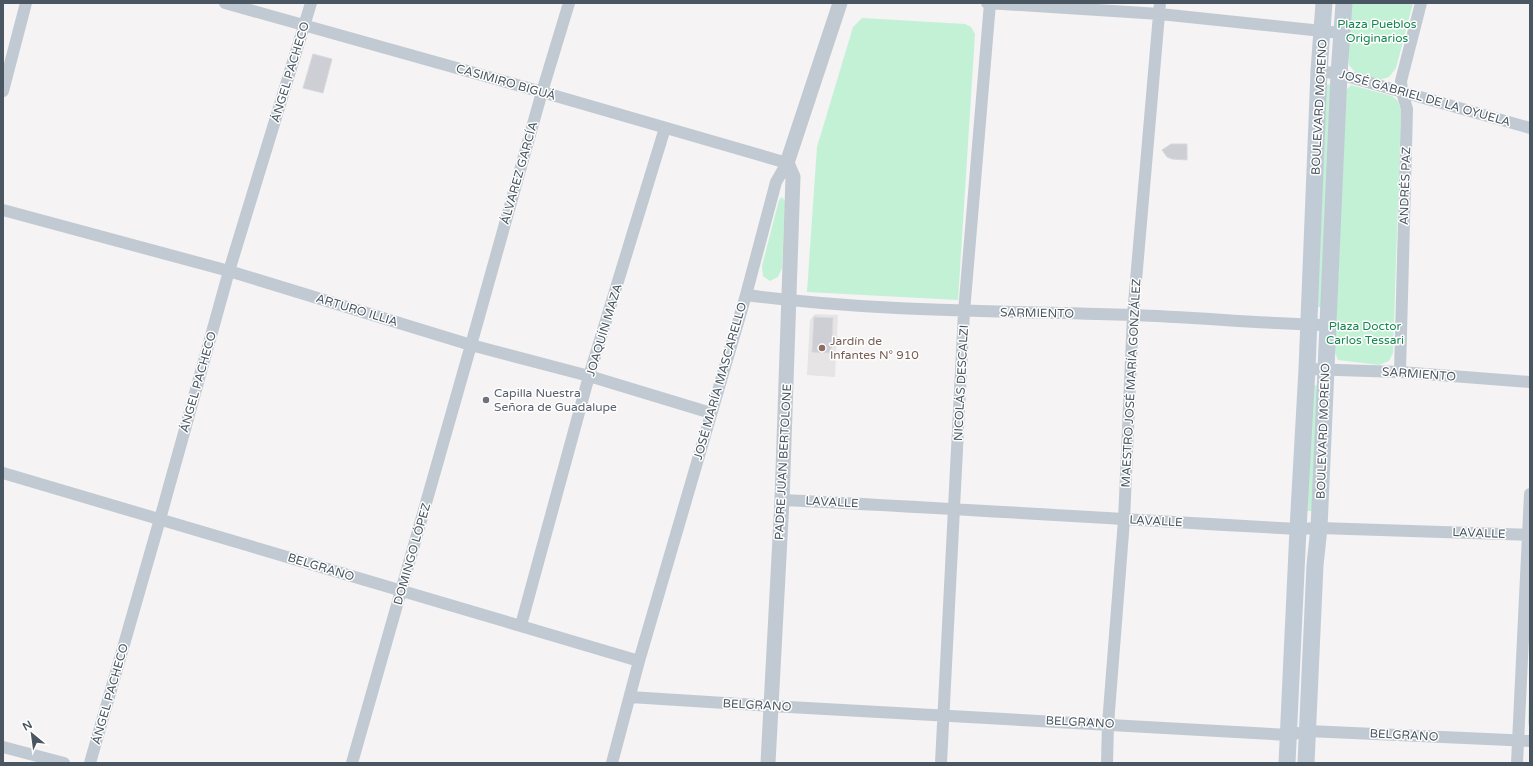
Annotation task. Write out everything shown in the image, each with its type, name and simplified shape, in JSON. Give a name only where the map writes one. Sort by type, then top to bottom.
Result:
[{"type":"main road","name":"BOULEVARD MORENO","points":[[1287,763],[1298,529],[1308,369],[1319,71],[1324,3]]},
{"type":"main road","name":"BOULEVARD MORENO","points":[[1306,763],[1315,565],[1319,528],[1341,33],[1344,3]]},
{"type":"street","points":[[3,91],[26,3]]},
{"type":"street","name":"CASIMIRO BIGUÁ","points":[[225,3],[542,92],[787,163]]},
{"type":"street","name":"ÁNGEL PACHECO","points":[[90,763],[229,271],[311,3]]},
{"type":"street","name":"ÁLVAREZ GARCÍA","points":[[471,344],[542,92],[569,3]]},
{"type":"street","name":"JOSÉ MARÍA MASCARELLO","points":[[612,763],[710,413],[746,295],[776,182],[787,163],[840,3]]},
{"type":"street","points":[[987,3],[1160,8],[1323,32],[1341,33]]},
{"type":"street","name":"NICOLÁS DESCALZI","points":[[941,763],[964,312],[990,3]]},
{"type":"street","name":"ANDRÉS PAZ","points":[[1400,372],[1407,109],[1402,92],[1401,81],[1421,3]]},
{"type":"street","name":"MAESTRO JOSÉ MARÍA GONZÁLEZ","points":[[1107,763],[1108,724],[1124,520],[1133,315],[1160,8]]},
{"type":"street","name":"JOSÉ GABRIEL DE LA OYUELA","points":[[1319,71],[1339,74],[1530,128]]},
{"type":"street","name":"JOAQUÍN MAZA","points":[[521,625],[589,376],[665,128]]},
{"type":"street","name":"PADRE JUAN BERTOLONE","points":[[768,763],[782,500],[790,301],[793,177],[787,163]]},
{"type":"street","name":"ARTURO ILLIA","points":[[3,210],[229,271],[471,344],[589,376],[710,413]]},
{"type":"street","name":"SARMIENTO","points":[[746,295],[790,301],[964,312],[1133,315],[1328,325]]},
{"type":"street","name":"DOMINGO LÓPEZ","points":[[352,763],[471,344]]},
{"type":"street","name":"SARMIENTO","points":[[1308,369],[1400,372],[1530,382]]},
{"type":"street","name":"BELGRANO","points":[[3,473],[640,661]]},
{"type":"street","points":[[1517,763],[1530,494]]},
{"type":"street","name":"LAVALLE","points":[[782,500],[954,508],[1124,520],[1298,529],[1319,528],[1529,535]]},
{"type":"street","name":"BELGRANO","points":[[630,697],[1289,735],[1308,731],[1530,741]]},
{"type":"street","points":[[3,747],[64,763]]},
{"type":"shaded area","name":"Jardín de Infantes N° 910","points":[[815,314],[838,315],[835,377],[807,375],[810,320]]},
{"type":"green space","name":"Plaza Pueblos Originarios","points":[[1350,3],[1413,3],[1396,68],[1389,77],[1379,80],[1355,72],[1349,65]]},
{"type":"green space","points":[[862,18],[965,24],[971,27],[975,34],[958,300],[807,292],[817,147],[853,27]]},
{"type":"green space","points":[[1325,84],[1333,85],[1323,307],[1315,307]]},
{"type":"green space","name":"Plaza Doctor Carlos Tessari","points":[[1351,85],[1392,96],[1398,101],[1401,110],[1393,353],[1389,361],[1379,365],[1338,360],[1335,352],[1346,90]]},
{"type":"green space","points":[[782,197],[785,201],[782,268],[778,277],[770,281],[763,276],[762,266],[779,200]]},
{"type":"green space","points":[[1313,385],[1321,386],[1314,511],[1306,511]]},
{"type":"green space","points":[[1530,668],[1530,729],[1528,723]]},
{"type":"building","points":[[313,54],[332,59],[323,93],[303,88]]},
{"type":"building","points":[[1171,144],[1187,144],[1187,160],[1172,159],[1167,157],[1162,150]]},
{"type":"building","name":"Jardín de Infantes N° 910","points":[[814,317],[833,318],[831,353],[812,352]]},
{"type":"place","name":"Jardín de Infantes N° 910","points":[[822,348]]},
{"type":"place","name":"Capilla Nuestra Señora de Guadalupe","points":[[486,400]]}]
